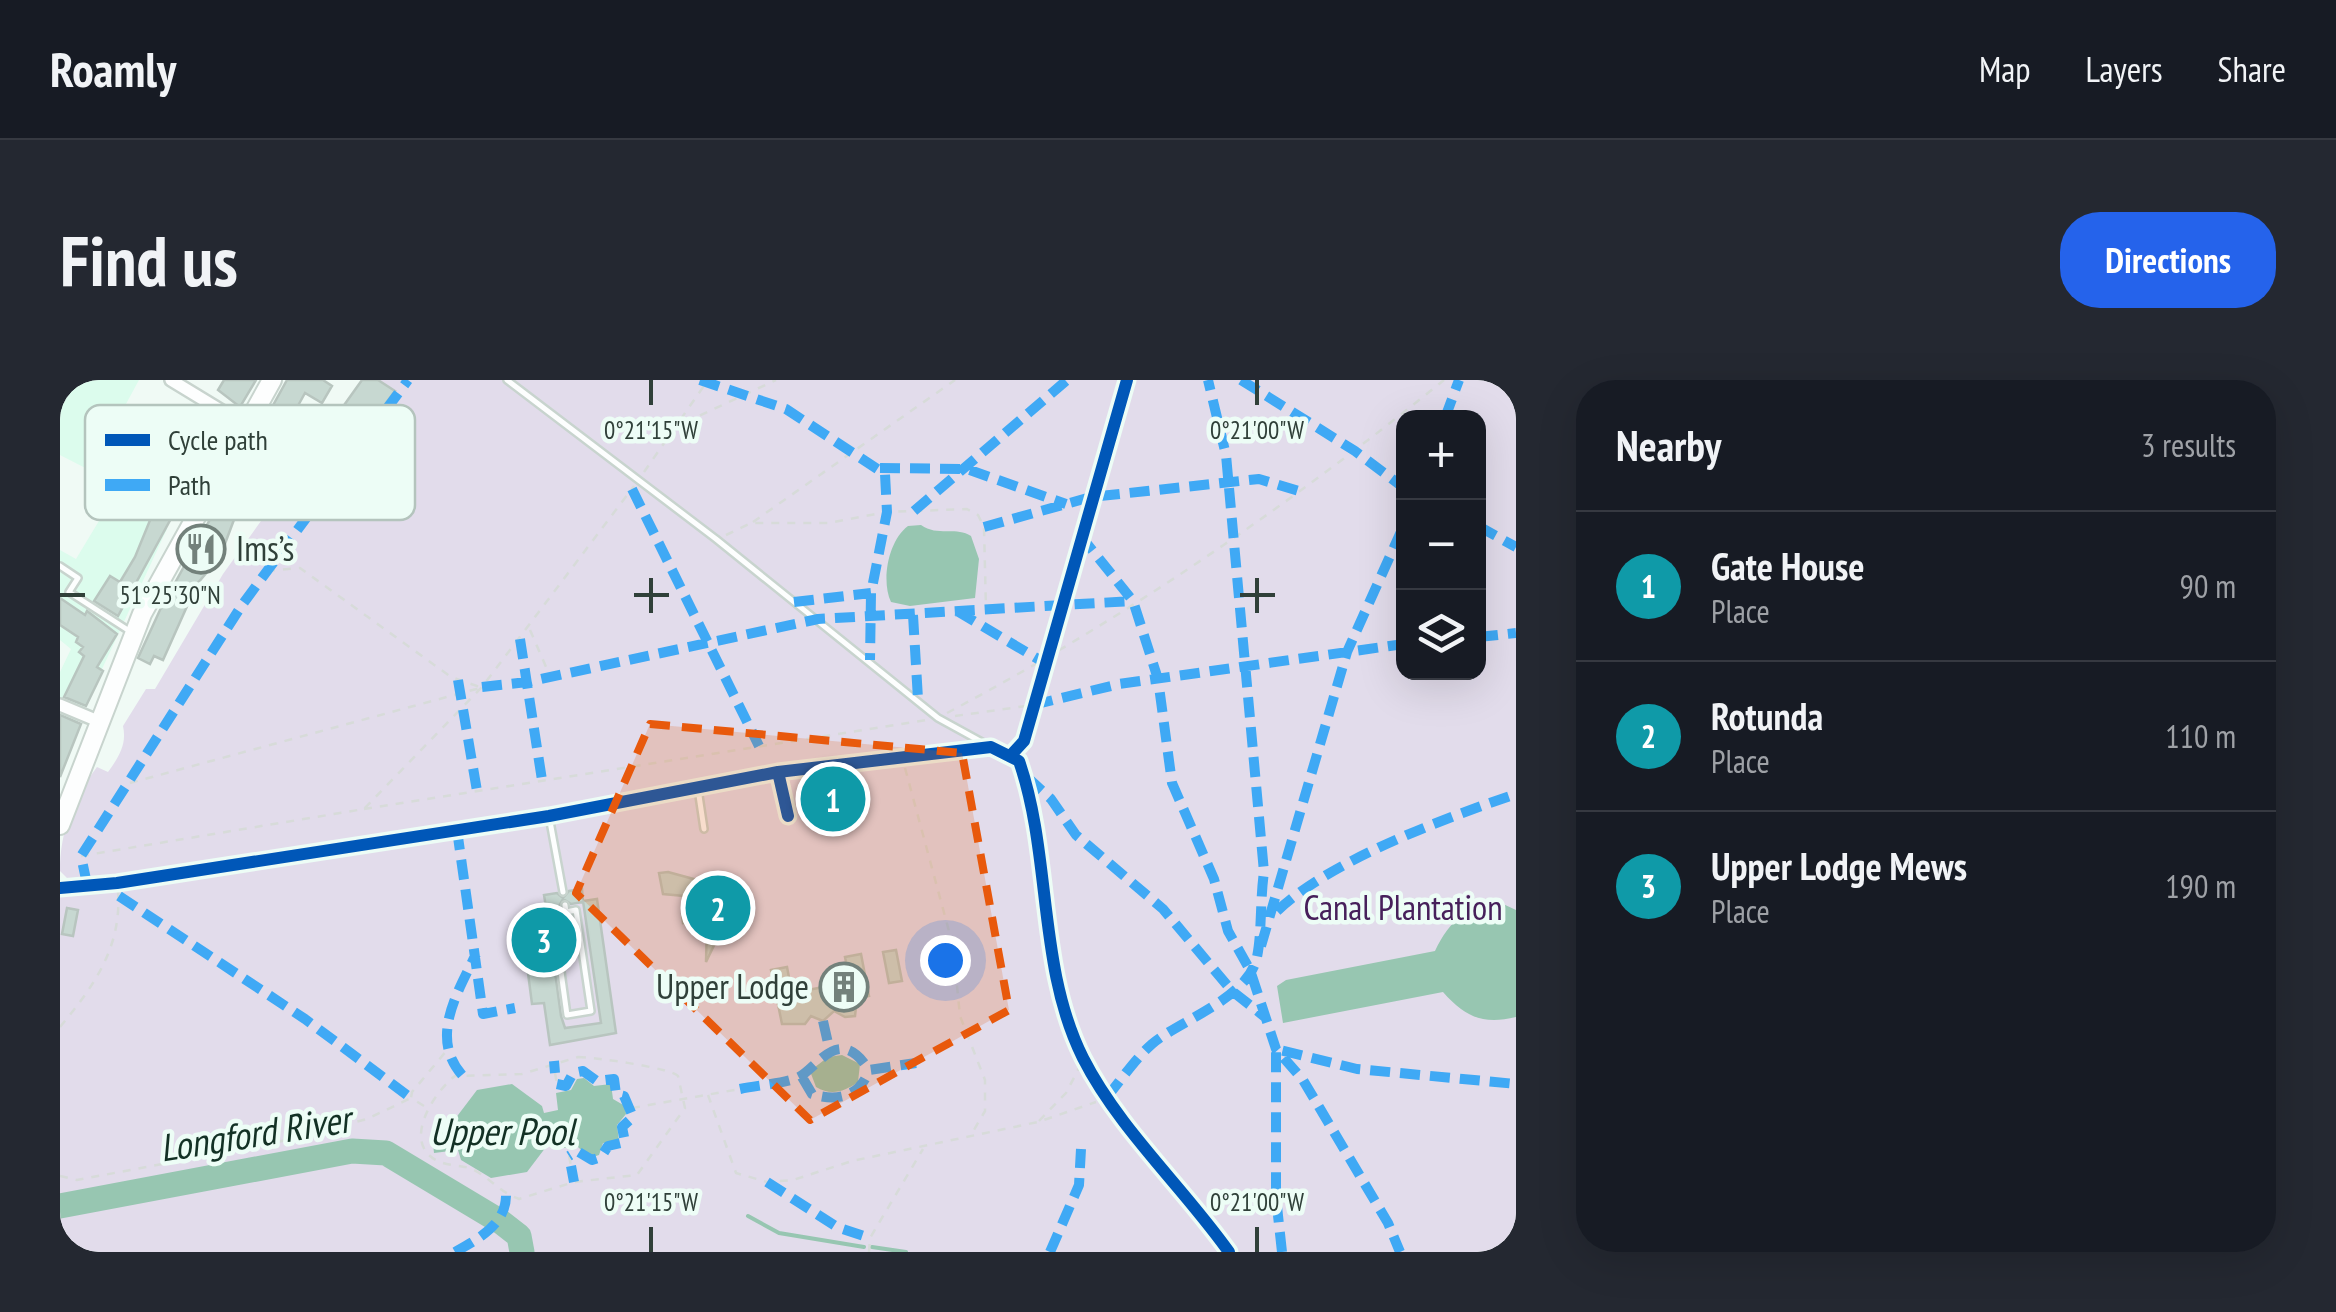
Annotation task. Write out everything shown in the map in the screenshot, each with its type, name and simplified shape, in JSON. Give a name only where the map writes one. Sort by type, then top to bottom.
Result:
[{"type":"main road","points":[[257,405],[272,380]]},
{"type":"main road","points":[[60,825],[63,804],[134,634],[195,520]]},
{"type":"street","points":[[175,381],[213,405]]},
{"type":"street","points":[[60,705],[98,721]]},
{"type":"lane","points":[[60,400],[71,380]]},
{"type":"lane","points":[[507,380],[716,539],[938,718],[1012,754],[1024,774],[1054,962],[1082,1055],[1107,1098],[1230,1252]]},
{"type":"lane","points":[[60,566],[78,578],[70,592]]},
{"type":"lane","points":[[60,588],[134,634]]},
{"type":"lane","points":[[60,888],[117,883],[549,816],[778,772],[992,747]]},
{"type":"lane","points":[[778,772],[788,816]]},
{"type":"lane","points":[[698,790],[704,829]]},
{"type":"lane","points":[[549,816],[564,892]]},
{"type":"lane","points":[[566,908],[576,910],[592,1011],[566,1014],[552,914],[566,908]]},
{"type":"path","points":[[364,809],[482,687],[530,629],[708,380]]},
{"type":"path","points":[[670,430],[776,380]]},
{"type":"path","points":[[716,539],[752,523],[955,380]]},
{"type":"path","points":[[81,856],[938,718],[1038,683],[1362,446],[1444,380]]},
{"type":"path","points":[[752,523],[828,523],[887,512],[967,510],[978,515],[984,527],[986,610]]},
{"type":"path","points":[[268,571],[300,568],[451,677],[482,687]]},
{"type":"path","points":[[530,629],[550,676]]},
{"type":"path","points":[[1028,723],[1052,632]]},
{"type":"path","points":[[938,718],[1038,683]]},
{"type":"path","points":[[130,783],[482,687]]},
{"type":"path","points":[[902,757],[953,946],[960,1016],[985,1080],[984,1111],[971,1135]]},
{"type":"path","points":[[60,1027],[100,979],[119,921],[117,883]]},
{"type":"path","points":[[60,1176],[77,1180],[274,1143],[366,1119],[411,1098],[448,1049]]},
{"type":"path","points":[[1038,1122],[1077,1076],[1082,1055]]},
{"type":"path","points":[[578,1057],[602,1057],[643,1069],[672,1069],[685,1098],[686,1108],[637,1175],[574,1182],[519,1199],[472,1169],[438,1162],[428,1151],[422,1128],[426,1108],[455,1076],[522,1074],[578,1057]]},
{"type":"path","points":[[556,1073],[557,1084]]},
{"type":"path","points":[[632,1108],[740,1089]]},
{"type":"path","points":[[708,1095],[736,1173],[754,1180],[793,1180],[852,1161],[1038,1122],[1107,1098]]},
{"type":"path","points":[[411,1098],[426,1108]]},
{"type":"path","points":[[870,1252],[870,1238],[924,1148]]},
{"type":"path","points":[[570,1156],[571,1166]]},
{"type":"highlighted area","points":[[650,724],[962,753],[1009,1010],[810,1120],[576,893]]},
{"type":"shaded area","points":[[60,380],[139,380],[125,405],[85,405],[85,468],[60,455]]},
{"type":"shaded area","points":[[100,520],[149,520],[167,529],[70,738],[60,731],[60,672],[71,649],[60,640],[60,550],[76,559]]},
{"type":"green space","name":"Canal Plantation","points":[[362,380],[1516,380],[1516,1252],[60,1252],[60,895],[71,893],[68,879],[60,871],[65,829],[81,791],[97,767],[108,772],[116,761],[123,745],[123,726],[146,689],[155,689],[223,574],[262,520],[415,520],[415,405],[344,405]]},
{"type":"water","points":[[921,525],[971,536],[979,559],[975,598],[910,606],[891,602],[887,583],[891,551],[908,526]]},
{"type":"water","points":[[1503,904],[1516,910],[1516,1017],[1475,1017],[1443,992],[1283,1023],[1277,986],[1286,980],[1435,951],[1447,930],[1462,916]]},
{"type":"water","points":[[842,1055],[860,1064],[858,1082],[837,1092],[816,1087],[810,1071],[828,1057]]},
{"type":"water","name":"Upper Pool","points":[[584,1078],[594,1086],[611,1084],[613,1099],[625,1106],[626,1114],[617,1125],[619,1142],[603,1143],[599,1155],[590,1158],[578,1147],[564,1148],[561,1132],[547,1135],[549,1143],[527,1172],[491,1178],[461,1160],[458,1150],[434,1153],[432,1134],[456,1129],[455,1119],[477,1090],[512,1084],[542,1106],[544,1113],[558,1110],[556,1093],[571,1090],[577,1079]]},
{"type":"water","points":[[509,1219],[523,1229],[529,1252],[517,1252],[515,1241],[495,1230]]},
{"type":"building","points":[[224,380],[256,380],[241,405],[218,390]]},
{"type":"building","points":[[287,380],[323,380],[332,386],[322,403],[305,393],[298,405],[273,405]]},
{"type":"building","points":[[362,380],[378,380],[395,391],[384,405],[344,405]]},
{"type":"building","points":[[150,520],[170,520],[118,616],[94,601],[110,576],[120,582]]},
{"type":"building","points":[[210,520],[234,520],[220,557],[197,584],[163,660],[154,656],[150,664],[138,658]]},
{"type":"building","points":[[60,598],[85,615],[87,611],[117,634],[97,667],[103,671],[86,706],[64,697],[84,656],[79,652],[83,647],[76,642],[78,637],[60,625]]},
{"type":"building","points":[[60,715],[81,724],[60,777]]},
{"type":"building","points":[[841,782],[844,804],[823,807],[820,786]]},
{"type":"building","points":[[659,873],[701,881],[706,875],[716,884],[711,890],[718,899],[663,894]]},
{"type":"building","points":[[582,889],[583,902],[571,904],[563,899],[559,906],[548,907],[547,913],[561,1016],[565,1028],[601,1023],[583,901],[597,899],[616,1033],[550,1045],[544,1003],[532,1004],[528,973],[540,971],[531,909],[546,907],[544,895],[557,893],[563,898],[569,891]]},
{"type":"building","points":[[739,904],[742,930],[720,933],[706,962],[707,920],[683,923],[682,914]]},
{"type":"building","points":[[67,908],[78,910],[73,936],[62,934]]},
{"type":"building","points":[[896,950],[902,981],[889,983],[883,952]]},
{"type":"building","name":"Upper Lodge","points":[[861,954],[869,996],[857,998],[855,1016],[845,1017],[834,1011],[823,1021],[811,1016],[805,1024],[782,1024],[771,970],[787,967],[792,993],[850,982],[845,957]]},
{"type":"waterway","name":"Longford River","points":[[60,1206],[352,1151],[386,1153],[501,1222],[519,1236],[522,1252]]},
{"type":"waterway","points":[[748,1216],[779,1233],[864,1247]]},
{"type":"waterway","points":[[872,1247],[906,1252]]},
{"type":"marked path","points":[[390,405],[408,380]]},
{"type":"marked path","points":[[700,380],[786,409],[885,474],[887,512],[871,593],[870,660]]},
{"type":"marked path","points":[[914,511],[1067,380]]},
{"type":"marked path","points":[[1107,1097],[1152,1044],[1241,985],[1251,972],[1259,948],[1264,872],[1226,455],[1208,380]]},
{"type":"marked path","points":[[1241,380],[1355,451],[1396,482]]},
{"type":"marked path","points":[[1448,410],[1459,380]]},
{"type":"marked path","points":[[1504,380],[1516,385]]},
{"type":"marked path","points":[[880,468],[967,469],[1066,504]]},
{"type":"marked path","points":[[984,527],[1091,497],[1259,479],[1299,491]]},
{"type":"marked path","points":[[632,489],[759,746]]},
{"type":"marked path","points":[[87,884],[81,856],[242,605],[305,520]]},
{"type":"marked path","points":[[1486,530],[1516,547]]},
{"type":"marked path","points":[[1080,535],[1133,601],[1158,679],[1172,783],[1214,879],[1228,931],[1250,970],[1276,1049],[1303,1080],[1388,1223],[1400,1252]]},
{"type":"marked path","points":[[1261,946],[1347,652],[1396,543]]},
{"type":"marked path","points":[[794,602],[871,593]]},
{"type":"marked path","points":[[482,687],[527,682],[818,619],[1133,601]]},
{"type":"marked path","points":[[957,611],[1043,662]]},
{"type":"marked path","points":[[913,615],[918,699]]},
{"type":"marked path","points":[[1486,636],[1516,633]]},
{"type":"marked path","points":[[520,639],[542,780]]},
{"type":"marked path","points":[[1033,705],[1119,684],[1396,645]]},
{"type":"marked path","points":[[458,680],[477,791]]},
{"type":"marked path","points":[[1027,777],[1051,799],[1076,835],[1163,909],[1232,991],[1265,1017]]},
{"type":"marked path","points":[[1277,911],[1300,892],[1358,858],[1423,828],[1516,794]]},
{"type":"marked path","points":[[457,830],[483,1014],[515,1008]]},
{"type":"marked path","points":[[119,896],[305,1019],[411,1098]]},
{"type":"marked path","points":[[462,1075],[452,1060],[447,1030],[455,999],[476,954]]},
{"type":"marked path","points":[[823,1021],[830,1052]]},
{"type":"marked path","points":[[740,1089],[797,1078],[838,1049],[858,1056],[869,1070],[916,1063]]},
{"type":"marked path","points":[[1282,1252],[1276,1197],[1276,1049],[1357,1069],[1516,1084]]},
{"type":"marked path","points":[[554,1061],[555,1073]]},
{"type":"marked path","points":[[802,1077],[812,1094],[839,1097],[854,1092],[869,1070]]},
{"type":"marked path","points":[[557,1084],[566,1086],[573,1073],[583,1071],[597,1081],[614,1079],[616,1094],[624,1096],[633,1117],[622,1127],[625,1142],[608,1146],[601,1157],[592,1160],[577,1151],[569,1156]]},
{"type":"marked path","points":[[1050,1252],[1079,1185],[1081,1149]]},
{"type":"marked path","points":[[571,1166],[574,1182]]},
{"type":"marked path","points":[[767,1182],[837,1227],[870,1238]]},
{"type":"marked path","points":[[455,1252],[482,1236],[496,1222],[506,1194]]},
{"type":"cycle path","points":[[1012,754],[1024,741],[1127,380]]},
{"type":"cycle path","points":[[778,772],[991,747],[1019,761],[1029,797],[1051,949],[1068,1023],[1083,1058],[1115,1109],[1229,1252]]},
{"type":"cycle path","points":[[60,888],[117,883],[549,816],[778,772],[788,816]]},
{"type":"place","name":"Ims’s","points":[[201,549]]},
{"type":"place","name":"Gate House","points":[[833,799]]},
{"type":"place","name":"Rotunda","points":[[718,908]]},
{"type":"place","name":"Upper Lodge Mews","points":[[544,940]]},
{"type":"place","name":"Upper Lodge","points":[[844,987]]}]
